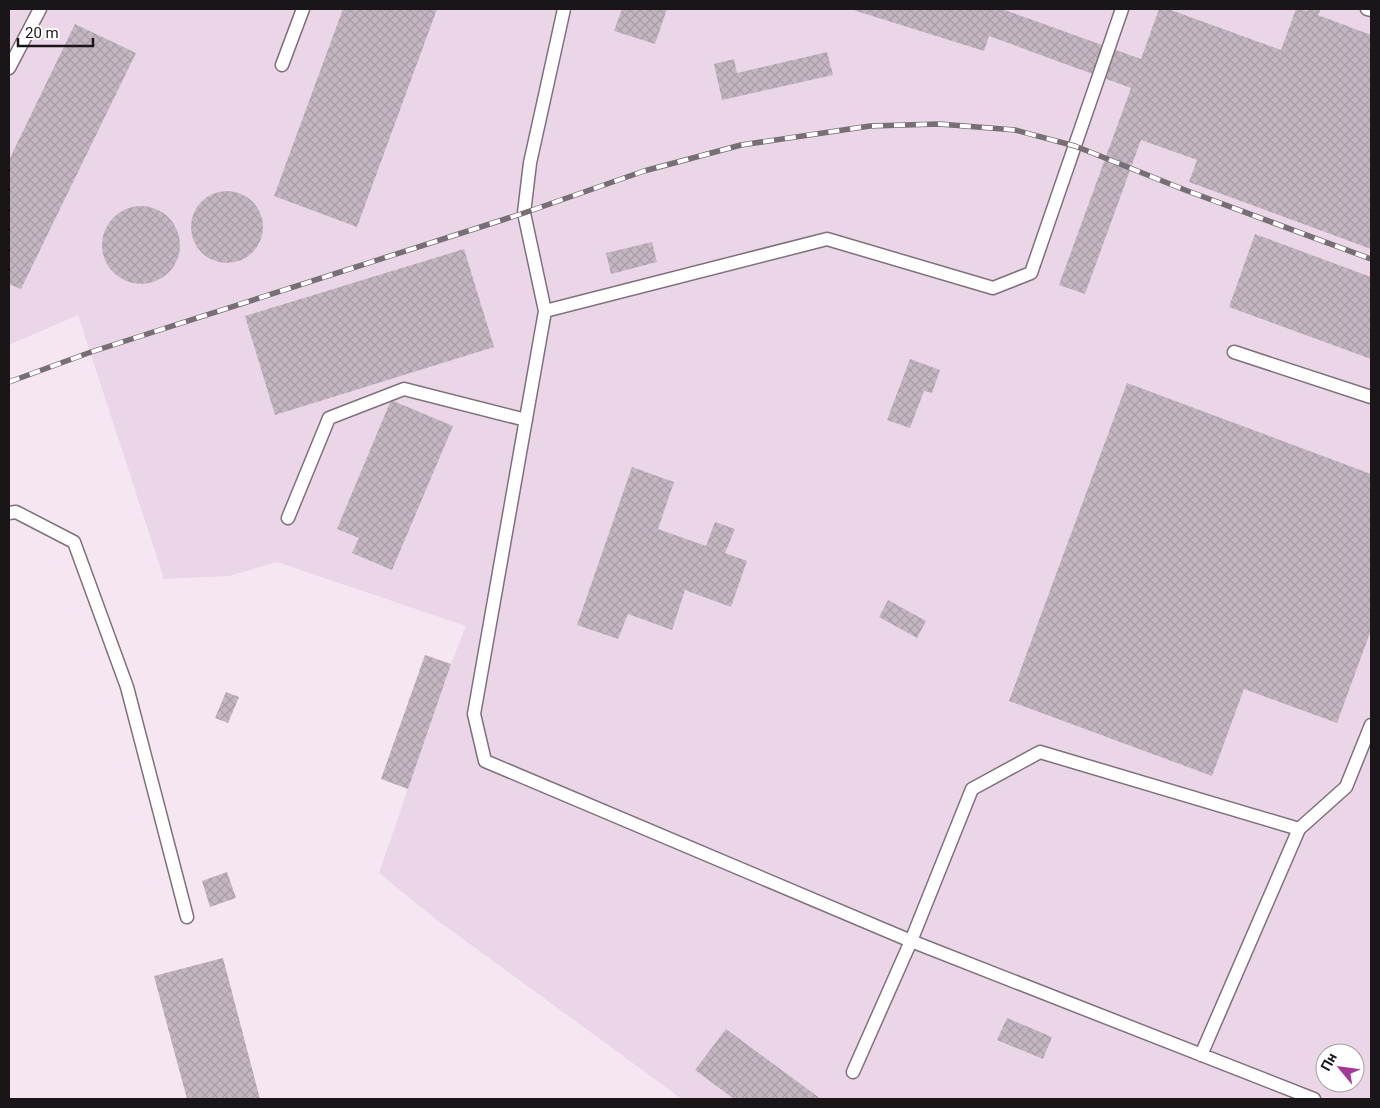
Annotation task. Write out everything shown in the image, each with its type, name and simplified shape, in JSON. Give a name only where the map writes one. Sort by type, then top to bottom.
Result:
[{"type":"lane","points":[[9,68],[40,9]]},
{"type":"lane","points":[[282,65],[302,9]]},
{"type":"lane","points":[[564,9],[530,163],[524,213],[545,311],[474,714],[485,761],[911,940],[1314,1099]]},
{"type":"lane","points":[[545,311],[827,239],[993,288],[1031,273],[1122,9]]},
{"type":"lane","points":[[1367,9],[1371,10]]},
{"type":"lane","points":[[1234,352],[1371,397]]},
{"type":"lane","points":[[288,518],[329,418],[404,389],[526,420]]},
{"type":"lane","points":[[9,513],[16,512],[74,542],[128,687],[187,917]]},
{"type":"lane","points":[[1201,1055],[1299,829],[1346,787],[1371,726]]},
{"type":"lane","points":[[853,1072],[911,940],[972,789],[1040,752],[1299,829]]},
{"type":"shaded area","points":[[9,9],[1371,9],[1371,1099],[682,1099],[437,920],[379,873],[451,664],[466,626],[277,562],[229,576],[164,579],[78,315],[9,345]]},
{"type":"building","points":[[343,9],[437,9],[357,227],[274,196]]},
{"type":"building","points":[[622,9],[667,9],[655,44],[614,31]]},
{"type":"building","points":[[850,9],[1002,9],[1141,59],[1159,9],[1168,9],[1281,50],[1296,9],[1307,11],[1308,9],[1321,9],[1318,15],[1371,35],[1371,249],[1189,182],[1197,160],[1141,140],[1085,294],[1059,285],[1131,88],[989,36],[984,51]]},
{"type":"building","points":[[75,24],[136,53],[21,289],[9,284],[9,160]]},
{"type":"building","points":[[827,52],[833,75],[722,100],[714,64],[734,59],[737,73]]},
{"type":"building","points":[[227,191],[247,197],[257,207],[263,227],[257,247],[247,257],[227,263],[207,257],[197,247],[191,227],[197,207],[207,197]]},
{"type":"building","points":[[133,206],[149,206],[163,212],[174,223],[180,237],[180,253],[174,267],[163,278],[149,284],[133,284],[119,278],[108,267],[102,253],[102,237],[108,223],[119,212]]},
{"type":"building","points":[[1255,234],[1371,277],[1371,359],[1229,307]]},
{"type":"building","points":[[652,242],[657,262],[611,274],[606,253]]},
{"type":"building","points":[[464,249],[494,347],[275,415],[245,316]]},
{"type":"building","points":[[910,359],[940,370],[932,393],[924,391],[910,428],[887,420]]},
{"type":"building","points":[[1127,383],[1371,474],[1371,630],[1337,723],[1244,689],[1212,776],[1009,701]]},
{"type":"building","points":[[391,400],[453,426],[392,570],[352,553],[359,538],[337,529]]},
{"type":"building","points":[[632,467],[674,482],[658,529],[706,546],[715,522],[735,529],[725,553],[747,561],[731,607],[685,590],[672,630],[628,614],[618,639],[577,625]]},
{"type":"building","points":[[888,600],[926,621],[917,638],[879,617]]},
{"type":"building","points":[[425,655],[451,664],[408,789],[381,779]]},
{"type":"building","points":[[226,692],[239,697],[228,723],[215,718]]},
{"type":"building","points":[[227,872],[236,898],[210,907],[202,881]]},
{"type":"building","points":[[223,958],[260,1099],[187,1099],[154,976]]},
{"type":"building","points":[[1007,1018],[1052,1037],[1043,1059],[997,1040]]},
{"type":"building","points":[[726,1029],[821,1099],[734,1099],[695,1070]]},
{"type":"railway","points":[[9,382],[91,352],[524,213],[644,171],[741,145],[870,126],[939,124],[1015,130],[1075,146],[1185,190],[1371,259]]}]
